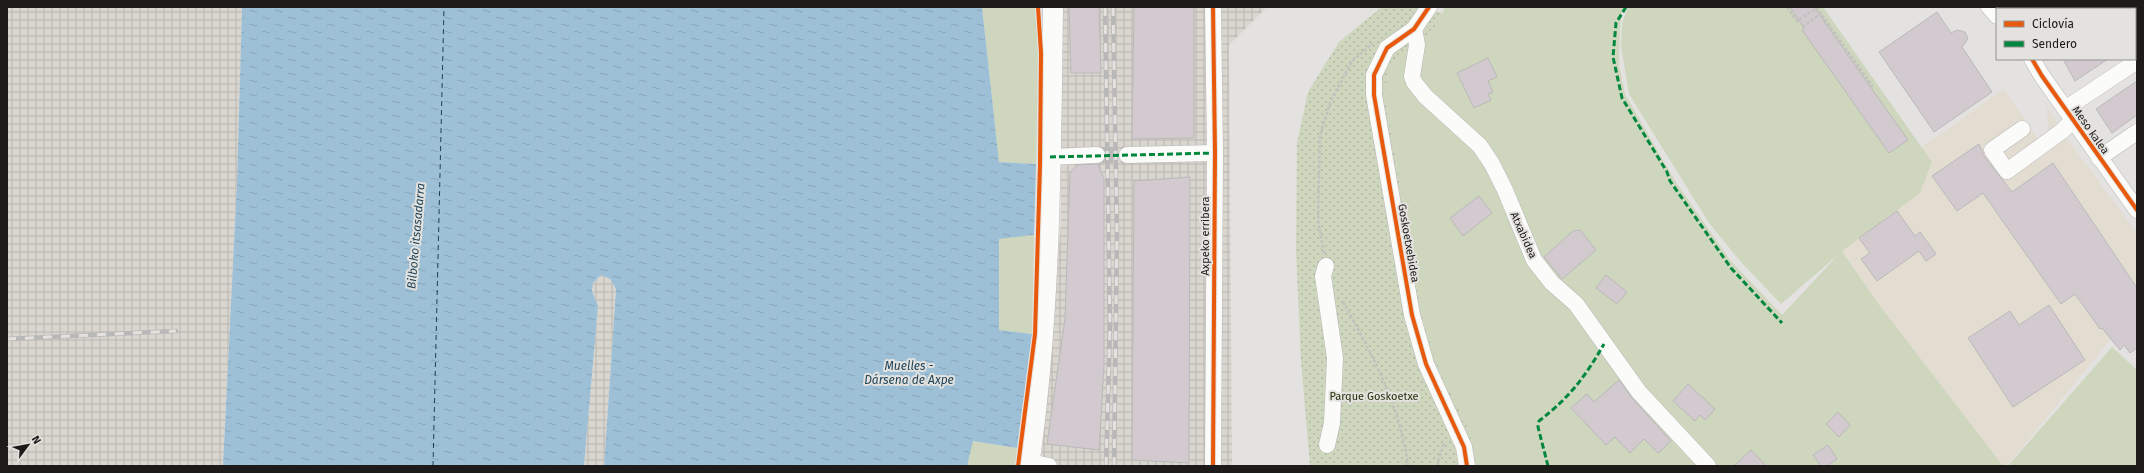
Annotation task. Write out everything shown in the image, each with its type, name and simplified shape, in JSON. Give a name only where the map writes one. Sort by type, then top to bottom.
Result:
[{"type":"main road","points":[[1029,464],[1043,346],[1048,277],[1053,7]]},
{"type":"street","name":"Axpeko erribera","points":[[1213,7],[1215,153],[1213,466]]},
{"type":"street","points":[[1414,29],[1429,7]]},
{"type":"street","points":[[1988,7],[1996,15]]},
{"type":"street","points":[[2005,7],[2011,8]]},
{"type":"street","name":"Goskoetxebidea","points":[[1414,29],[1387,48],[1374,75],[1374,95],[1412,315],[1426,364],[1464,447],[1467,466]]},
{"type":"street","name":"Atxabidea","points":[[1414,29],[1417,45],[1412,76],[1414,82],[1425,96],[1471,136],[1480,146],[1492,164],[1505,190],[1534,260],[1552,283],[1576,304],[1639,392],[1708,466]]},
{"type":"street","name":"Meso kalea","points":[[2033,60],[2099,158],[2137,210]]},
{"type":"street","points":[[2022,129],[1992,150],[2007,171],[2062,131],[2069,114],[2137,61]]},
{"type":"street","name":"Meso kalea","points":[[2099,158],[2137,132]]},
{"type":"street","points":[[1127,155],[1215,153]]},
{"type":"street","points":[[1050,157],[1097,155]]},
{"type":"street","points":[[1326,266],[1323,276],[1335,358],[1332,423],[1327,445]]},
{"type":"street","points":[[1029,464],[1049,466]]},
{"type":"path","points":[[1787,7],[1797,21],[1817,8],[1873,87]]},
{"type":"path","points":[[1805,27],[1804,26],[1821,14]]},
{"type":"path","points":[[1326,266],[1318,220],[1320,135],[1330,103],[1352,61],[1370,44],[1377,42]]},
{"type":"path","points":[[1340,298],[1364,339],[1389,395],[1406,451],[1408,466]]},
{"type":"shaded area","points":[[7,7],[242,7],[237,181],[223,466],[7,466]]},
{"type":"shaded area","points":[[1061,7],[1267,7],[1229,45],[1232,466],[1041,466],[1061,223]]},
{"type":"shaded area","points":[[2004,89],[2038,139],[2048,131],[2047,106],[2068,140],[2137,233],[2137,307],[2007,466],[2003,466],[1877,302],[1842,250],[1920,193],[1932,162],[1921,148]]},
{"type":"shaded area","points":[[601,275],[610,279],[616,289],[604,466],[584,466],[598,306],[592,290],[593,283]]},
{"type":"green space","points":[[982,7],[1035,7],[1038,50],[1036,164],[999,162]]},
{"type":"green space","name":"Parque Goskoetxe","points":[[1382,7],[1416,7],[1443,13],[1425,42],[1397,57],[1388,71],[1385,96],[1423,320],[1441,374],[1469,430],[1476,466],[1310,466],[1301,361],[1296,250],[1297,143],[1308,92],[1339,42]]},
{"type":"green space","points":[[1444,7],[1623,7],[1620,27],[1619,65],[1625,94],[1675,181],[1730,260],[1782,315],[1838,255],[1781,304],[1741,262],[1709,223],[1629,94],[1621,46],[1622,24],[1628,7],[1823,7],[1932,162],[1920,193],[1842,251],[1877,302],[2003,466],[1476,466],[1469,430],[1441,374],[1423,320],[1385,96],[1388,71],[1397,56],[1425,41],[1443,13]]},
{"type":"green space","points":[[1034,235],[1032,334],[999,330],[999,238]]},
{"type":"green space","points":[[2112,347],[2137,370],[2137,466],[2008,466]]},
{"type":"green space","points":[[972,441],[1017,448],[1015,466],[967,466]]},
{"type":"water","points":[[242,7],[982,7],[999,162],[1036,164],[1034,235],[999,239],[999,330],[1032,334],[1017,448],[973,441],[967,466],[604,466],[616,289],[610,279],[601,275],[593,283],[592,291],[598,306],[584,466],[223,466],[237,181]]},
{"type":"building","points":[[1069,7],[1099,7],[1101,73],[1071,73]]},
{"type":"building","points":[[1134,7],[1194,7],[1194,138],[1132,139]]},
{"type":"building","points":[[1790,7],[1814,7],[1908,140],[1889,153],[1802,30],[1804,28]]},
{"type":"building","points":[[1937,12],[1951,33],[1957,30],[1965,32],[1968,39],[1962,47],[1992,92],[1934,132],[1879,52]]},
{"type":"building","points":[[1488,58],[1497,77],[1488,81],[1493,92],[1488,94],[1491,100],[1474,108],[1457,73]]},
{"type":"building","points":[[2064,60],[2106,60],[2075,81]]},
{"type":"building","points":[[2137,81],[2137,115],[2112,133],[2096,109]]},
{"type":"building","points":[[1979,144],[1984,156],[2012,192],[2053,163],[2137,288],[2137,348],[2130,353],[2124,345],[2120,350],[2102,328],[2100,329],[2075,294],[2061,304],[1983,193],[1957,211],[1932,176]]},
{"type":"building","points":[[1098,164],[1104,179],[1104,365],[1099,450],[1047,444],[1065,319],[1070,173],[1077,165]]},
{"type":"building","points":[[1190,177],[1189,463],[1132,460],[1134,181]]},
{"type":"building","points":[[1479,196],[1492,213],[1463,236],[1450,218]]},
{"type":"building","points":[[1897,211],[1915,236],[1920,232],[1936,254],[1926,261],[1919,251],[1877,281],[1861,259],[1870,253],[1859,238]]},
{"type":"building","points":[[1580,230],[1596,250],[1562,279],[1544,257],[1573,231]]},
{"type":"building","points":[[1606,275],[1627,292],[1617,304],[1596,288]]},
{"type":"building","points":[[2049,305],[2085,360],[2013,407],[1968,338],[2010,311],[2019,325]]},
{"type":"building","points":[[1619,380],[1632,398],[1671,441],[1658,453],[1644,439],[1630,453],[1615,437],[1606,445],[1571,408],[1587,394],[1594,402]]},
{"type":"building","points":[[1688,384],[1715,409],[1705,420],[1700,415],[1695,421],[1673,401]]},
{"type":"building","points":[[1838,412],[1850,425],[1839,437],[1826,424]]},
{"type":"building","points":[[1828,445],[1837,459],[1827,466],[1821,466],[1813,455]]},
{"type":"building","points":[[1751,450],[1766,466],[1734,466]]},
{"type":"ferry route","points":[[433,466],[444,7]]},
{"type":"tunnel","points":[[1097,155],[1127,155]]},
{"type":"railway","points":[[1105,7],[1110,325],[1106,466]]},
{"type":"railway","points":[[1113,7],[1117,234],[1114,466]]},
{"type":"railway","points":[[7,339],[176,331]]},
{"type":"marked path","points":[[1626,7],[1616,23],[1613,57],[1622,98],[1667,172],[1670,181],[1731,268],[1782,323]]},
{"type":"marked path","points":[[1050,157],[1215,153]]},
{"type":"marked path","points":[[1548,466],[1538,427],[1539,421],[1560,403],[1576,386],[1604,344]]},
{"type":"cycle path","points":[[1018,466],[1035,334],[1040,165],[1041,53],[1038,7]]},
{"type":"cycle path","points":[[1213,7],[1215,153],[1213,466]]},
{"type":"cycle path","points":[[1429,7],[1414,29],[1387,48],[1374,75],[1374,95],[1412,315],[1426,364],[1464,447],[1467,466]]},
{"type":"cycle path","points":[[2033,60],[2042,76],[2137,210]]},
{"type":"water label","name":"Bilboko itsasadarra","points":[[416,236]]},
{"type":"water label","name":"Muelles - Dársena de Axpe","points":[[909,373]]}]
